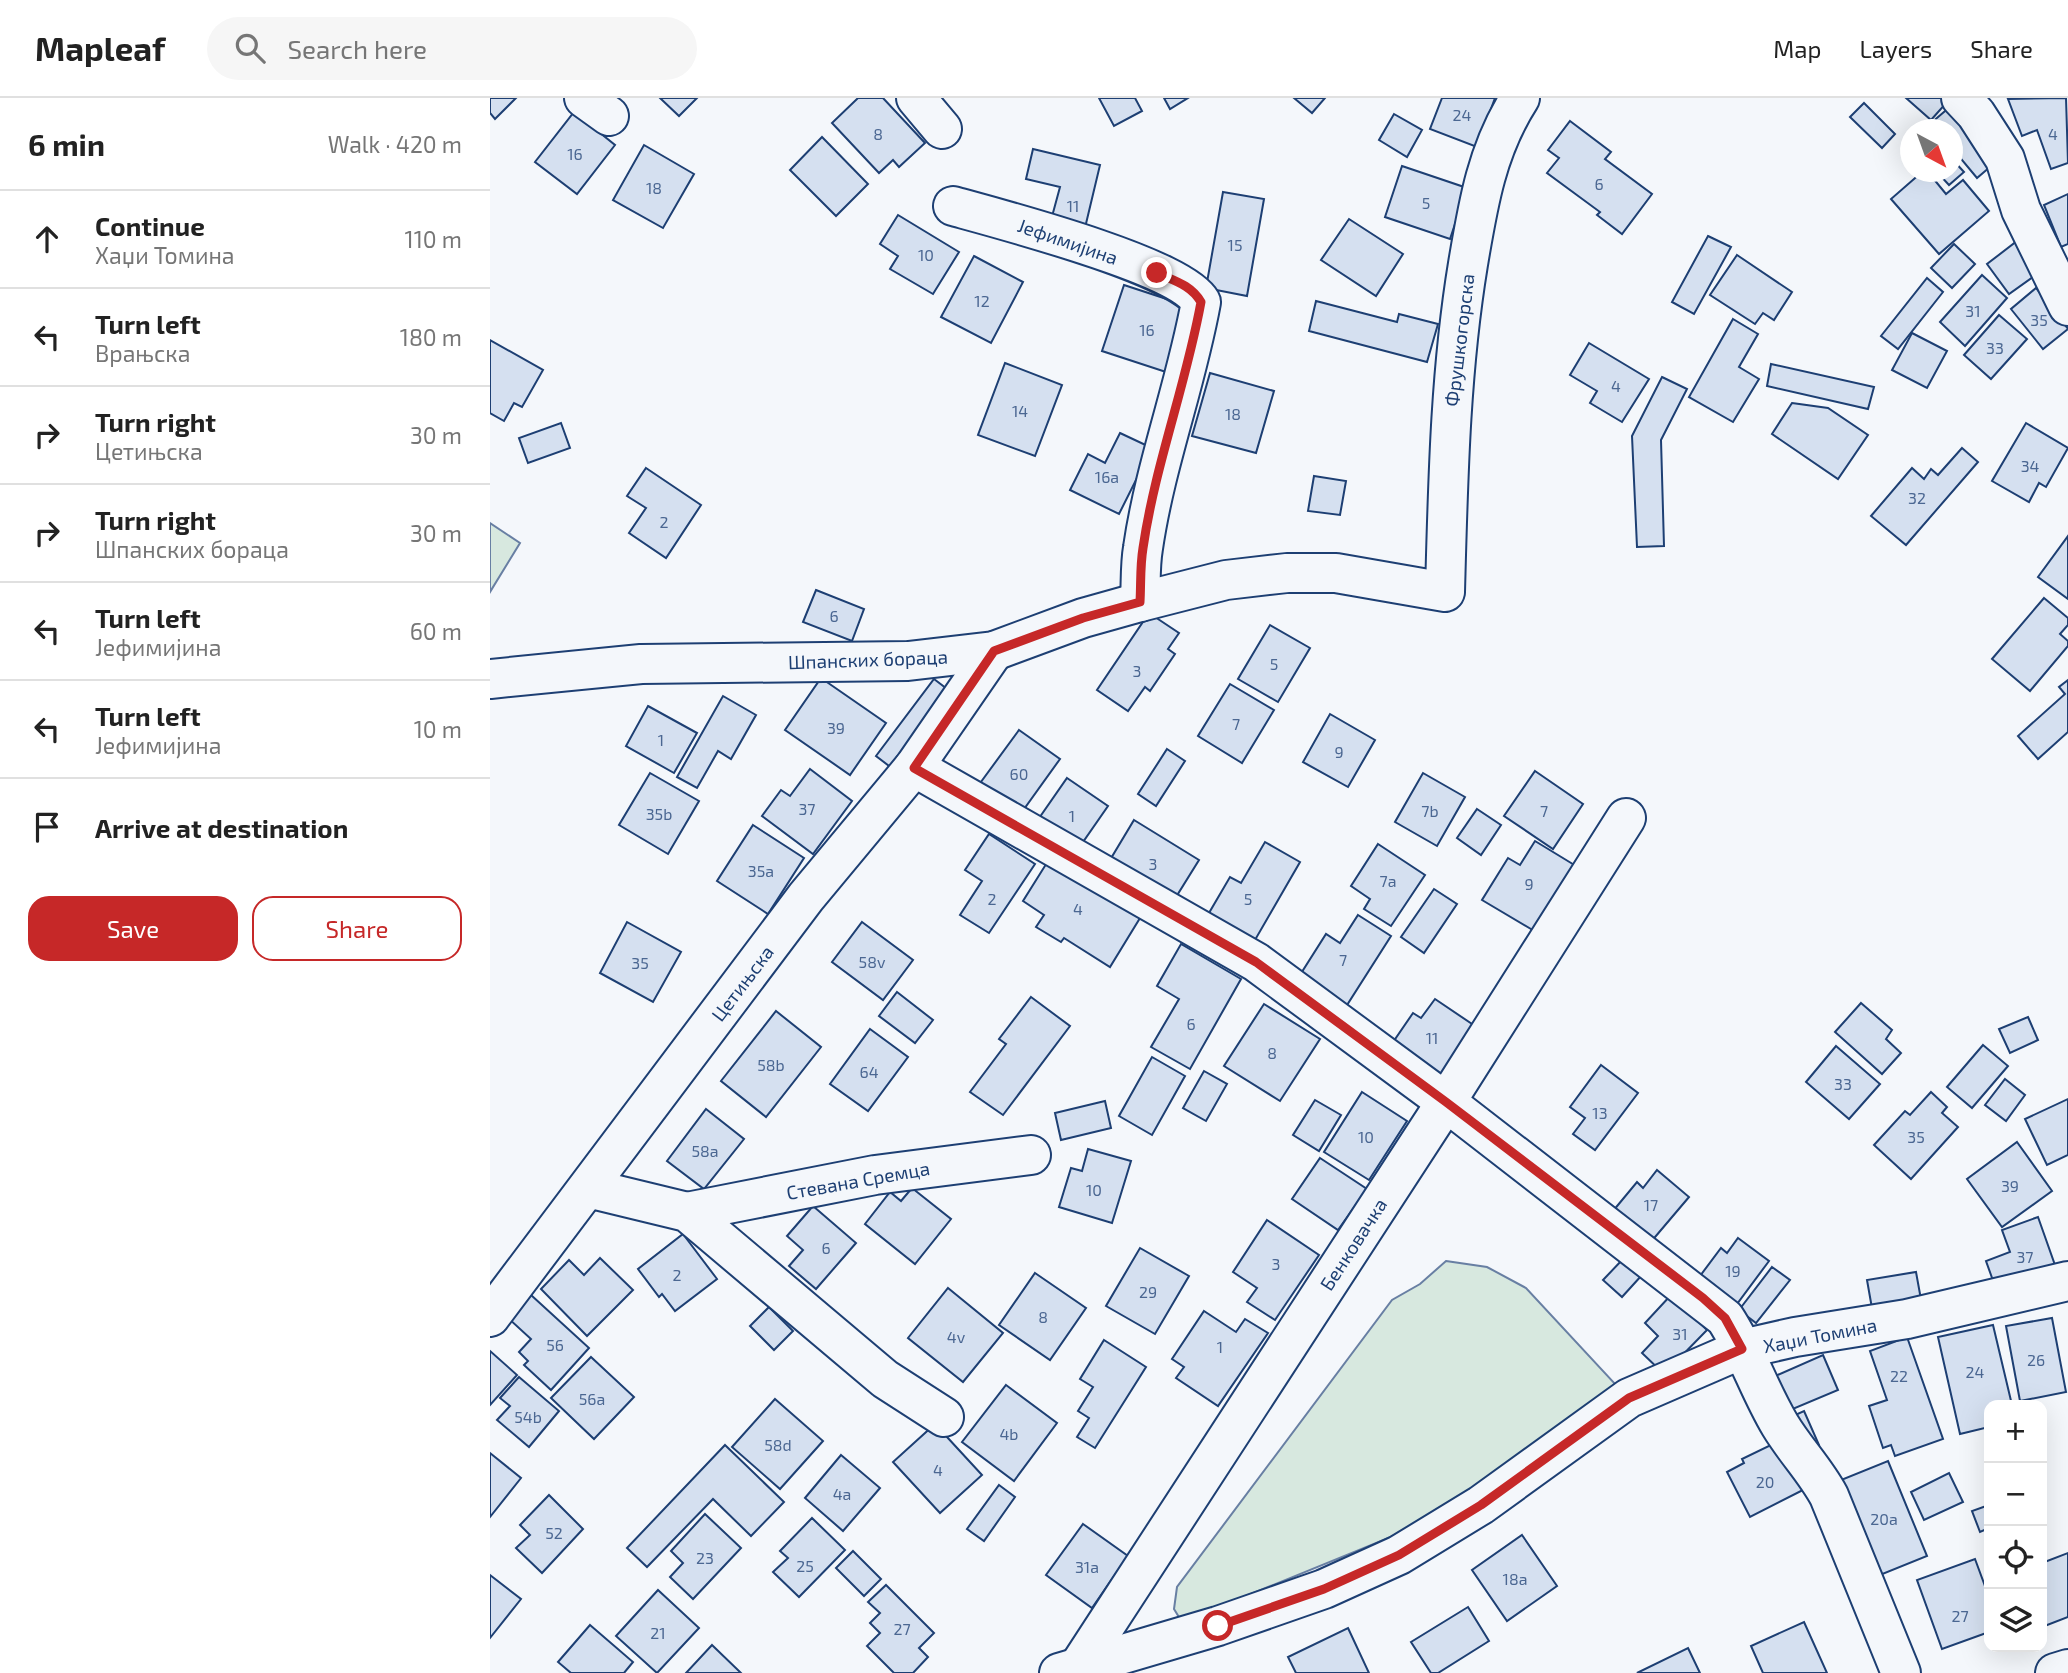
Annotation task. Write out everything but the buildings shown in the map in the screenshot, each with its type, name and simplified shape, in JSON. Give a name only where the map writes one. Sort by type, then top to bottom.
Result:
[{"type":"street","points":[[916,98],[942,129]]},
{"type":"street","name":"Фрушкогорска","points":[[1445,592],[1450,422],[1456,335],[1485,170],[1498,137],[1520,98]]},
{"type":"street","points":[[1961,98],[1976,114],[2005,159],[2021,211],[2068,306]]},
{"type":"street","name":"Јефимијина","points":[[953,206],[1056,234],[1157,273],[1195,291],[1201,302],[1194,343],[1152,498],[1142,551],[1140,602]]},
{"type":"street","name":"Шпанских бораца","points":[[490,679],[641,664],[908,661],[994,651],[1083,618],[1140,602],[1226,580],[1287,573],[1336,573],[1445,592]]},
{"type":"street","name":"Цетињска","points":[[490,1317],[806,897],[914,768],[994,651]]},
{"type":"street","points":[[914,768],[1256,962],[1446,1102],[1703,1298],[1725,1318],[1780,1425],[1818,1475],[1829,1496],[1901,1673]]},
{"type":"street","name":"Бенковачка","points":[[1068,1671],[1446,1102],[1626,818]]},
{"type":"street","name":"Стевана Сремца","points":[[588,1188],[687,1212],[875,1175],[1031,1155]]},
{"type":"street","name":"Стевана Сремца","points":[[687,1212],[884,1379],[944,1417]]},
{"type":"street","name":"Хаџи Томина","points":[[1068,1671],[1218,1626],[1324,1589],[1399,1555],[1481,1505],[1629,1398],[1742,1349],[1795,1337],[1907,1319],[2068,1281]]},
{"type":"street","points":[[2055,1673],[2068,1669]]},
{"type":"shaded area","points":[[490,523],[520,543],[490,592]]},
{"type":"shaded area","points":[[1446,1261],[1487,1267],[1526,1288],[1617,1386],[1473,1493],[1391,1537],[1182,1622],[1174,1609],[1177,1587],[1392,1300],[1420,1284]]},
{"type":"route","points":[[1157,273],[1195,291],[1201,302],[1194,343],[1152,498],[1142,551],[1140,602],[1083,618],[994,651],[914,768],[1256,962],[1446,1102],[1703,1298],[1725,1318],[1742,1349],[1629,1398],[1481,1505],[1399,1555],[1324,1589],[1218,1626]]}]
